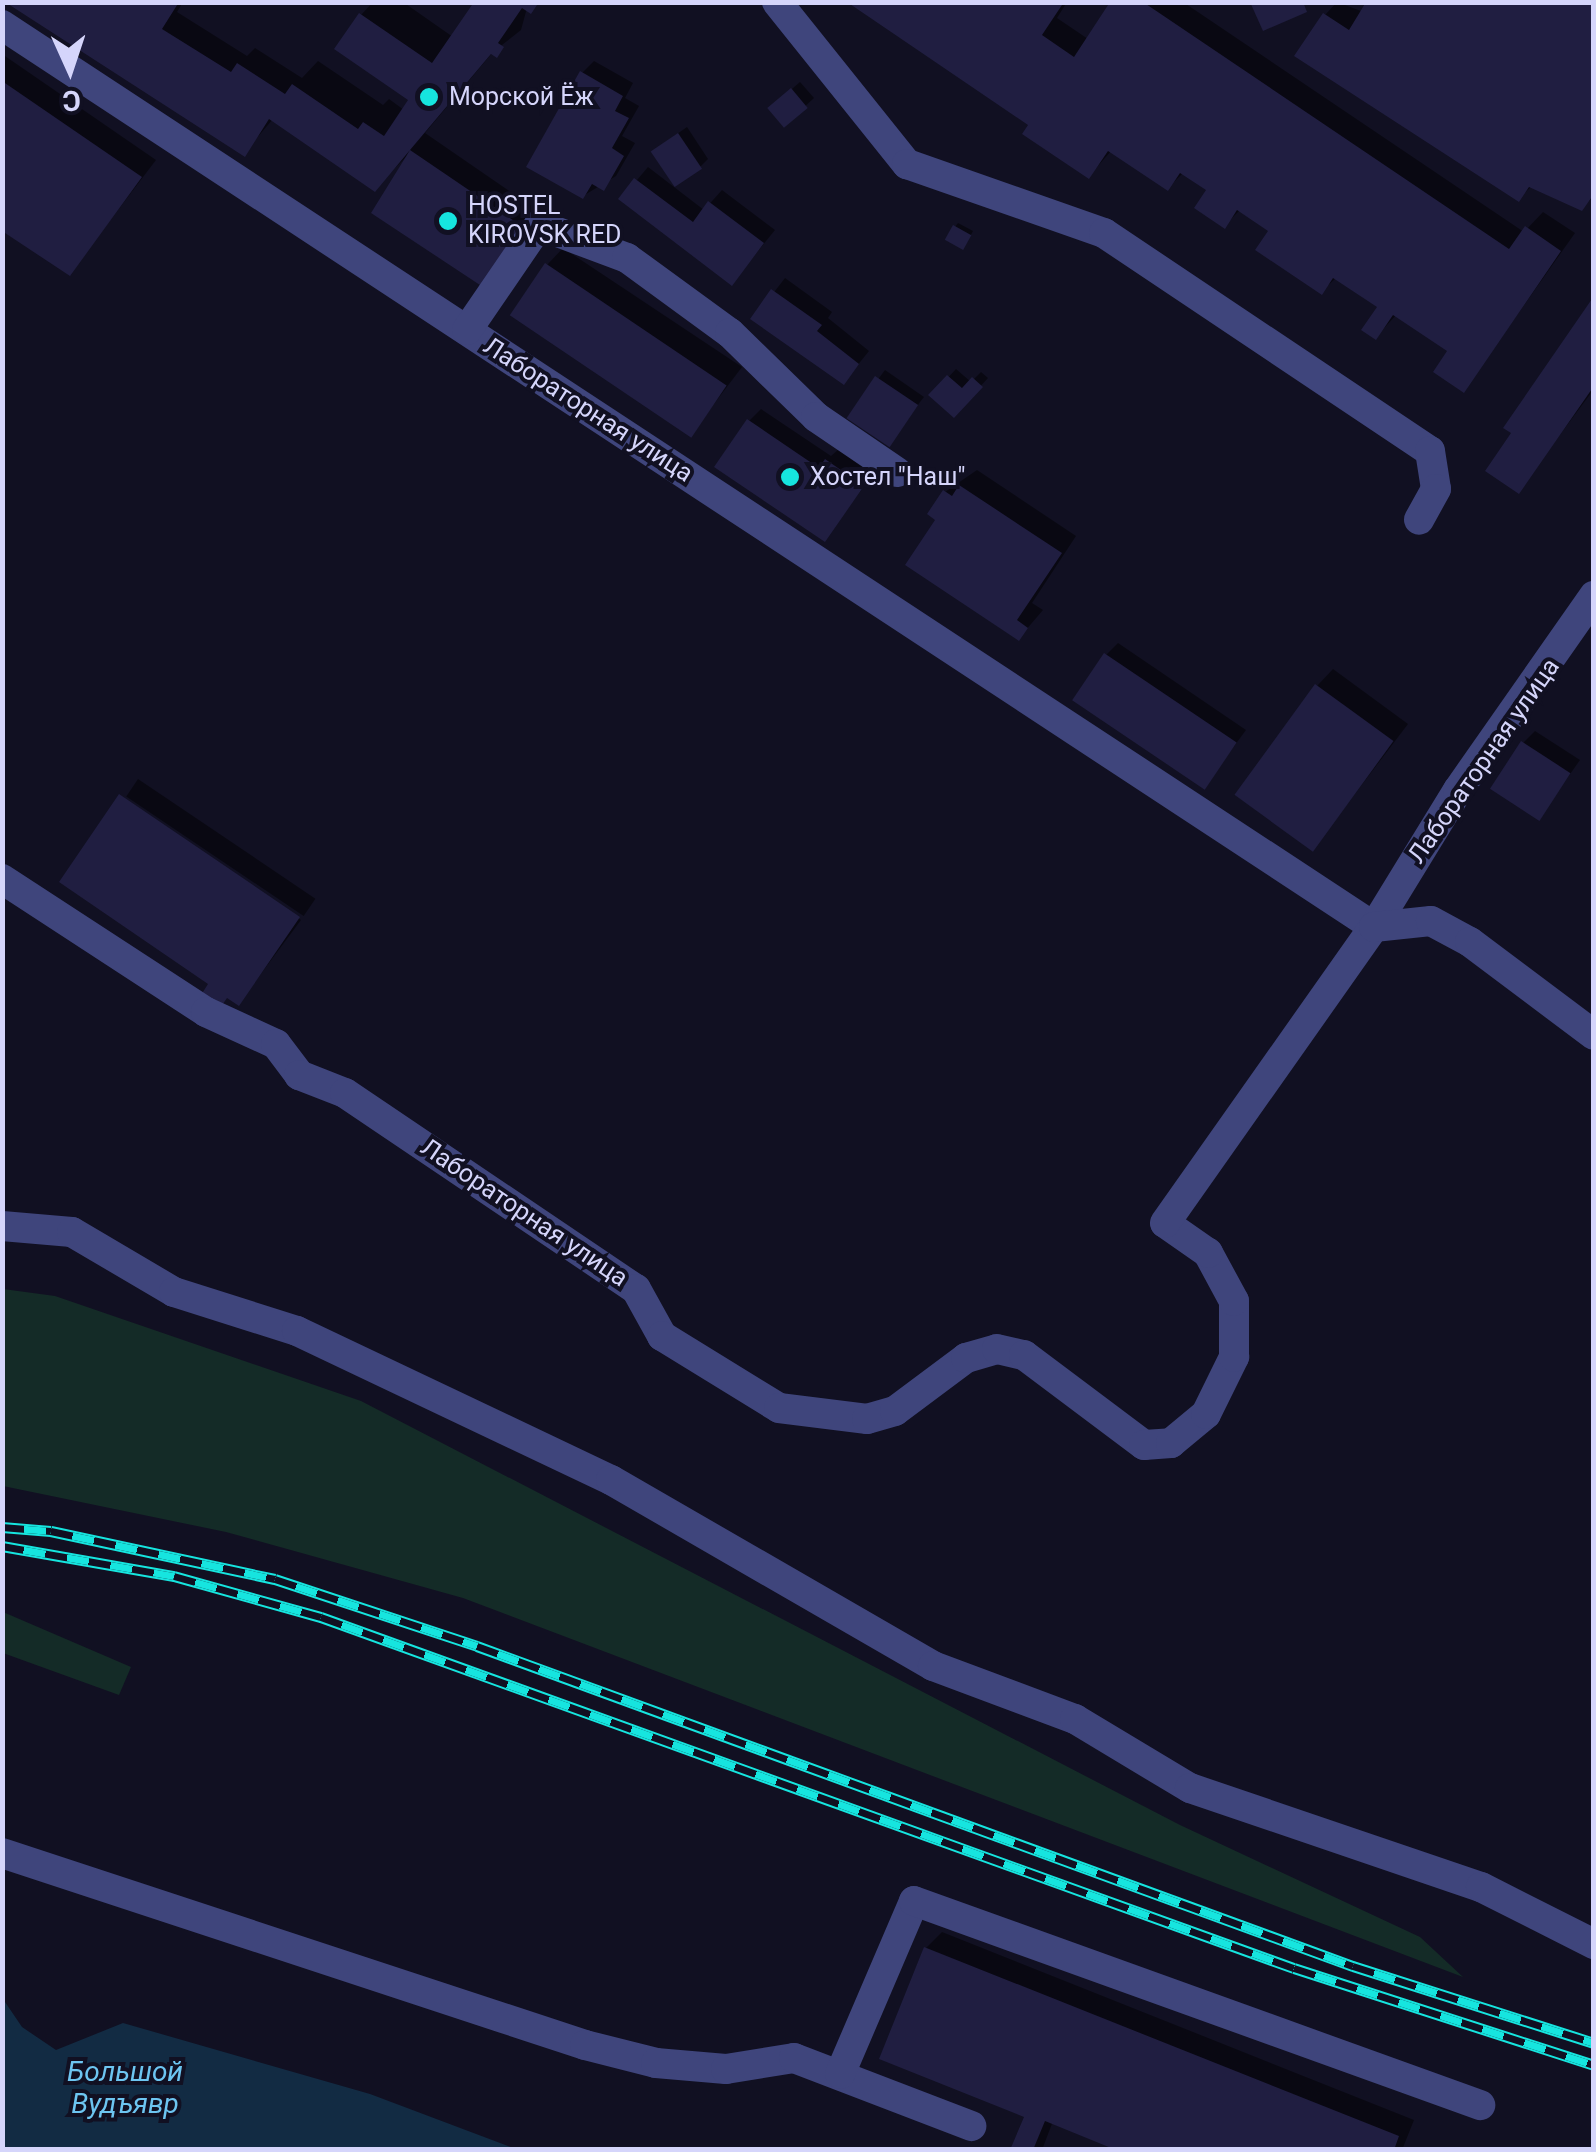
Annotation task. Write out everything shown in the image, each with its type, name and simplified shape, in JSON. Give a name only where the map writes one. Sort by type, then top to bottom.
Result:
[{"type":"street","points":[[777,2],[907,164],[1104,233],[1430,452],[1436,489],[1418,520]]},
{"type":"street","name":"Лабораторная улица","points":[[2,25],[1374,927]]},
{"type":"street","points":[[467,330],[539,224],[627,258],[730,332],[816,417],[897,472]]},
{"type":"street","name":"Лабораторная улица","points":[[2,879],[206,1012],[276,1044],[300,1075],[346,1093],[636,1289],[662,1336],[780,1408],[867,1420],[895,1411],[966,1358],[997,1350],[1024,1355],[1144,1444],[1172,1443],[1206,1414],[1234,1357],[1234,1301],[1208,1254],[1165,1223],[1374,927],[1458,790],[1594,596]]},
{"type":"street","points":[[1374,927],[1431,922],[1470,942],[1594,1035]]},
{"type":"street","points":[[2,1226],[72,1232],[174,1292],[297,1331],[611,1480],[933,1666],[1076,1720],[1190,1788],[1481,1887],[1594,1944]]},
{"type":"street","points":[[2,1853],[585,2045],[656,2063],[726,2069],[794,2058],[971,2126]]},
{"type":"street","points":[[840,2074],[914,1901],[1480,2105]]},
{"type":"green space","points":[[3,1289],[55,1296],[361,1401],[1180,1825],[1420,1937],[1463,1977],[463,1598],[226,1532],[3,1486]]},
{"type":"green space","points":[[3,1612],[131,1667],[119,1695],[3,1653]]},
{"type":"water","name":"Большой Вудъявр","points":[[3,1999],[22,2027],[56,2050],[123,2023],[370,2094],[516,2149],[3,2149]]},
{"type":"building","points":[[5,2],[179,2],[162,29],[231,72],[237,63],[285,94],[292,84],[358,129],[363,122],[384,136],[408,100],[334,49],[359,13],[432,63],[474,2],[539,2],[531,14],[522,8],[498,43],[504,47],[497,58],[491,54],[375,192],[269,119],[245,157]]},
{"type":"building","points":[[847,2],[1064,2],[1042,35],[1074,57],[1110,2],[1143,2],[1509,249],[1525,226],[1561,251],[1464,393],[1433,372],[1447,351],[1393,315],[1376,340],[1361,330],[1377,307],[1333,278],[1322,295],[1255,250],[1268,231],[1237,210],[1225,229],[1194,208],[1206,190],[1180,173],[1168,191],[1108,151],[1089,179],[1022,134],[1028,125]]},
{"type":"building","points":[[1250,2],[1303,2],[1307,12],[1263,31]]},
{"type":"building","points":[[1366,2],[1594,2],[1594,194],[1582,211],[1529,187],[1519,202],[1294,56],[1323,13],[1349,30]]},
{"type":"building","points":[[580,71],[623,96],[615,111],[629,118],[612,148],[624,156],[604,191],[592,184],[583,199],[526,167]]},
{"type":"building","points":[[2,81],[142,177],[70,276],[2,231]]},
{"type":"building","points":[[791,88],[808,108],[784,128],[767,108]]},
{"type":"building","points":[[678,133],[702,169],[675,187],[651,151]]},
{"type":"building","name":"HOSTEL KIROVSK RED","points":[[410,150],[526,229],[486,289],[371,213]]},
{"type":"building","points":[[634,178],[693,222],[708,201],[764,243],[732,286],[618,199]]},
{"type":"building","points":[[953,225],[971,235],[963,250],[945,240]]},
{"type":"building","points":[[545,263],[727,385],[691,438],[510,315]]},
{"type":"building","points":[[771,289],[822,325],[817,331],[859,364],[844,385],[750,319]]},
{"type":"building","points":[[1594,296],[1594,386],[1519,494],[1485,471],[1511,433],[1503,428]]},
{"type":"building","points":[[947,375],[962,388],[972,377],[983,387],[954,418],[928,395]]},
{"type":"building","points":[[875,376],[918,405],[890,447],[846,418]]},
{"type":"building","name":"Хостел \"Наш\"","points":[[747,419],[819,468],[825,459],[864,486],[825,542],[714,467]]},
{"type":"building","points":[[959,485],[1062,553],[1017,620],[1028,628],[1019,641],[905,565],[935,520],[927,514],[943,490],[952,496]]},
{"type":"building","points":[[1104,653],[1237,742],[1205,790],[1072,700]]},
{"type":"building","points":[[1315,684],[1393,741],[1313,852],[1234,795]]},
{"type":"building","points":[[1521,741],[1570,773],[1539,821],[1490,789]]},
{"type":"building","points":[[119,794],[300,917],[239,1006],[227,998],[220,1008],[201,995],[208,984],[59,882]]},
{"type":"building","points":[[924,1947],[1399,2136],[1394,2150],[1116,2150],[1045,2121],[1033,2150],[1010,2150],[1024,2117],[879,2059]]},
{"type":"railway","points":[[2,1527],[51,1531],[275,1579],[477,1646],[1353,1966],[1594,2043]]},
{"type":"railway","points":[[2,1546],[174,1576],[321,1617],[1294,1968],[1594,2065]]},
{"type":"place","name":"Морской Ёж","points":[[429,97]]},
{"type":"place","name":"HOSTEL KIROVSK RED","points":[[448,221]]},
{"type":"place","name":"Хостел \"Наш\"","points":[[790,477]]}]
